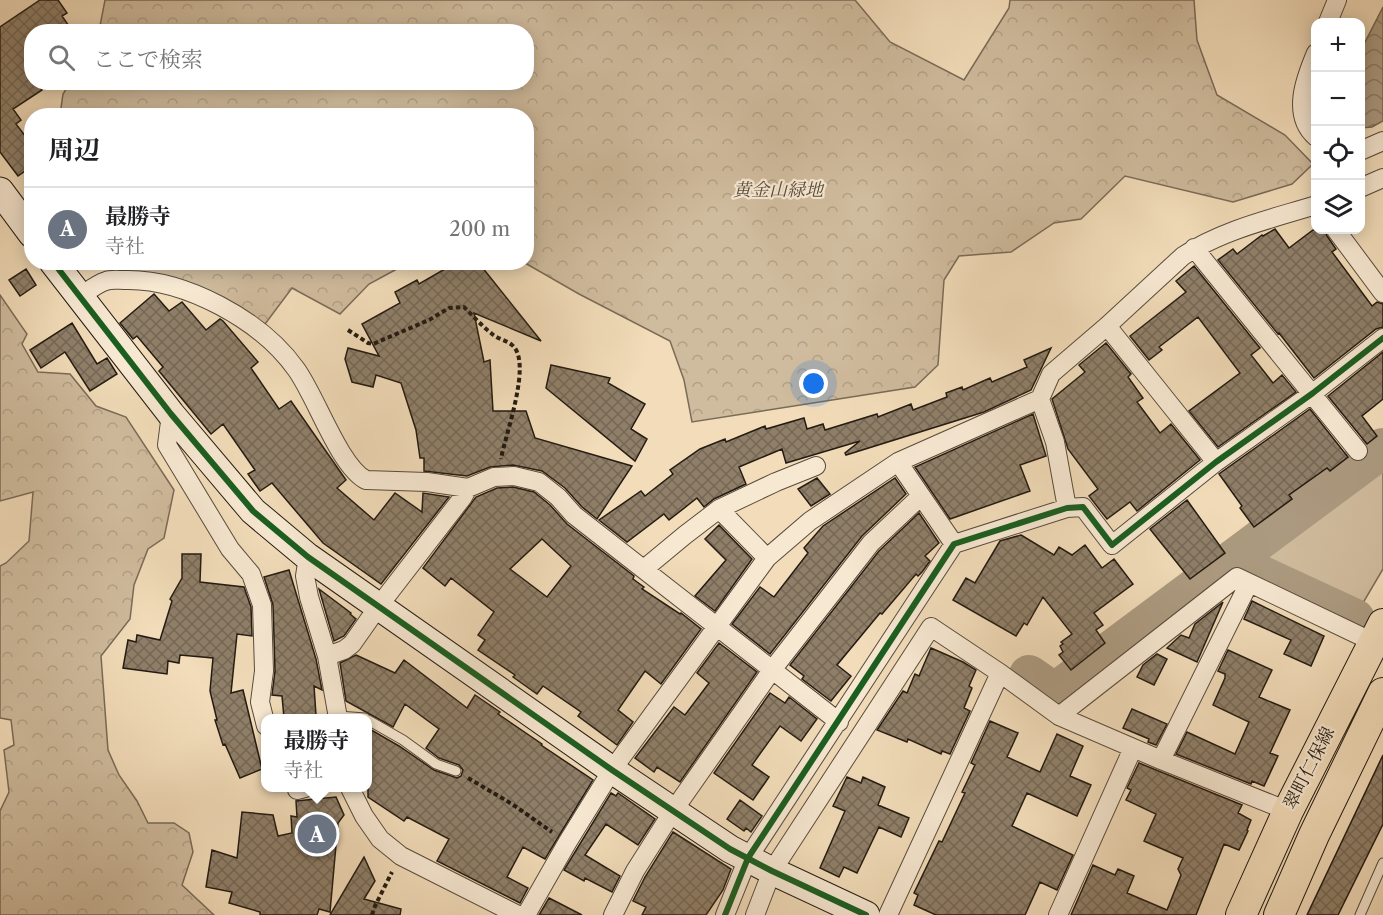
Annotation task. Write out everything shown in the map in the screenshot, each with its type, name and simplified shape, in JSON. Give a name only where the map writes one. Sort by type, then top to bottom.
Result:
[{"type":"main road","name":"翠町仁保線","points":[[1241,915],[1288,811],[1378,633]]},
{"type":"main road","name":"翠町仁保線","points":[[1279,915],[1314,835],[1383,693]]},
{"type":"street","points":[[1330,18],[1337,0]]},
{"type":"street","points":[[1311,66],[1304,83],[1301,106],[1311,133]]},
{"type":"street","points":[[1365,149],[1383,141]]},
{"type":"street","points":[[1365,186],[1383,178]]},
{"type":"street","points":[[0,191],[24,223]]},
{"type":"street","points":[[526,915],[612,770],[767,558],[810,521],[898,462],[1040,399],[1051,374],[1194,248],[1242,228],[1311,207]]},
{"type":"street","points":[[1339,234],[1383,293]]},
{"type":"street","points":[[1194,248],[1358,451]]},
{"type":"street","points":[[58,270],[171,414],[253,511],[308,557],[612,770],[730,849],[866,915]]},
{"type":"street","points":[[78,298],[106,281],[135,279],[164,283],[191,292],[239,316],[272,342],[295,367],[311,392],[330,434],[357,475],[366,480],[427,482],[468,488],[494,477],[514,476],[539,482],[558,497],[574,515],[839,722]]},
{"type":"street","points":[[1107,326],[1216,462]]},
{"type":"street","points":[[725,915],[748,858],[954,544],[1068,508],[1083,507],[1112,545],[1216,462],[1313,393],[1383,338]]},
{"type":"street","points":[[1040,399],[1055,442],[1068,508]]},
{"type":"street","points":[[171,414],[167,445],[230,549],[251,574],[262,605],[264,671],[260,702],[263,714]]},
{"type":"street","points":[[898,462],[954,544]]},
{"type":"street","points":[[644,569],[720,509],[816,466]]},
{"type":"street","points":[[327,656],[344,650],[352,644],[468,488]]},
{"type":"street","points":[[613,915],[635,871],[673,811],[772,670],[871,543],[921,496]]},
{"type":"street","points":[[720,509],[767,558]]},
{"type":"street","points":[[308,557],[305,576],[327,656],[337,714]]},
{"type":"street","points":[[1059,716],[1237,577],[1378,633]]},
{"type":"street","points":[[1161,760],[1249,583]]},
{"type":"street","points":[[755,915],[772,871],[931,627],[1059,716],[1288,811]]},
{"type":"street","points":[[888,915],[1000,673]]},
{"type":"street","points":[[1058,915],[1133,748]]},
{"type":"street","points":[[352,792],[364,816],[380,839],[400,856],[518,915]]},
{"type":"lane","points":[[372,722],[403,740],[436,764],[456,771]]},
{"type":"lane","points":[[1360,915],[1383,863]]},
{"type":"path","points":[[348,330],[368,344],[372,344],[429,320],[449,308],[464,307],[494,336],[513,345],[518,355],[519,390],[500,467],[494,477]]},
{"type":"path","points":[[456,771],[512,804],[567,843]]},
{"type":"path","points":[[372,915],[400,856]]},
{"type":"green space","name":"黄金山緑地","points":[[105,0],[855,0],[890,42],[964,80],[1009,8],[1010,0],[1194,0],[1197,40],[1217,95],[1285,135],[1311,162],[1311,166],[1292,184],[1233,202],[1125,176],[1081,219],[1054,223],[1011,252],[959,256],[944,280],[938,365],[915,387],[692,422],[684,380],[670,341],[534,268],[534,108],[61,108],[66,90],[534,90],[534,24],[100,24]]},
{"type":"green space","points":[[126,270],[395,270],[369,284],[340,314],[292,288],[265,324],[190,289]]},
{"type":"green space","points":[[0,295],[27,334],[22,344],[38,372],[70,374],[96,406],[126,417],[174,490],[164,538],[148,549],[134,585],[130,619],[101,656],[108,750],[119,775],[137,801],[148,823],[174,823],[189,833],[193,852],[182,885],[214,915],[0,915],[0,811],[9,792],[4,750],[14,745],[11,720],[0,718],[0,566],[29,541],[33,492],[0,501]]},
{"type":"green space","points":[[1383,462],[1383,569],[1360,608],[1265,566],[1261,555]]},
{"type":"water","points":[[1383,7],[1383,121],[1372,127],[1365,128],[1365,72],[1365,42]]},
{"type":"building","points":[[40,0],[58,0],[67,13],[62,16],[68,24],[24,24],[24,90],[42,90],[13,109],[21,120],[16,124],[24,134],[24,172],[18,176],[0,152],[0,27]]},
{"type":"building","points":[[1275,229],[1289,248],[1311,232],[1311,234],[1326,234],[1336,249],[1332,252],[1372,306],[1377,302],[1383,304],[1383,327],[1376,329],[1314,378],[1218,260],[1233,249],[1237,254]]},
{"type":"building","points":[[1194,266],[1260,348],[1251,355],[1273,383],[1282,375],[1296,392],[1218,447],[1189,411],[1240,373],[1198,317],[1159,347],[1162,350],[1149,360],[1130,336],[1186,292],[1176,281]]},
{"type":"building","points":[[27,270],[36,285],[20,296],[9,280]]},
{"type":"building","points":[[443,270],[484,270],[541,341],[474,313],[484,362],[490,360],[493,411],[526,411],[535,438],[632,466],[597,519],[582,507],[565,488],[542,471],[513,465],[490,467],[467,476],[424,471],[424,458],[420,458],[416,430],[401,383],[376,375],[373,387],[352,382],[345,359],[348,348],[379,356],[362,324],[400,303],[395,292],[417,280],[419,284]]},
{"type":"building","points":[[154,294],[169,311],[182,302],[206,330],[220,319],[223,321],[258,362],[251,368],[279,409],[291,401],[346,480],[337,488],[374,520],[395,493],[422,512],[423,493],[449,497],[381,584],[323,543],[272,483],[260,491],[248,474],[255,470],[223,424],[211,434],[159,371],[163,367],[137,336],[133,339],[120,323]]},
{"type":"building","points":[[72,323],[97,364],[107,358],[117,374],[90,391],[65,352],[41,368],[30,350]]},
{"type":"building","points":[[1106,343],[1131,374],[1128,377],[1143,398],[1137,402],[1160,433],[1171,424],[1200,460],[1137,511],[1130,502],[1107,519],[1089,496],[1098,489],[1068,449],[1052,399],[1085,372],[1079,365]]},
{"type":"building","points":[[1051,348],[1031,390],[984,412],[846,455],[845,453],[860,441],[786,463],[782,449],[739,467],[746,484],[714,499],[704,507],[697,498],[669,520],[664,514],[627,542],[599,520],[641,491],[645,496],[673,474],[670,470],[700,449],[725,439],[726,442],[765,426],[766,429],[804,418],[807,429],[823,424],[825,430],[877,414],[878,417],[911,404],[913,410],[947,397],[946,393],[962,387],[963,390],[990,378],[992,382],[1027,367],[1024,360]]},
{"type":"building","points":[[1383,352],[1383,399],[1362,416],[1377,436],[1367,444],[1328,396]]},
{"type":"building","points":[[551,365],[610,378],[608,383],[645,404],[631,429],[647,439],[635,461],[546,388]]},
{"type":"building","points":[[1310,409],[1348,457],[1330,471],[1327,468],[1289,495],[1292,499],[1254,527],[1219,474]]},
{"type":"building","points":[[1033,414],[1046,456],[1020,465],[1030,491],[950,519],[915,467]]},
{"type":"building","points":[[817,478],[830,494],[811,506],[798,489]]},
{"type":"building","points":[[895,478],[906,494],[862,536],[770,654],[732,624],[760,587],[774,597],[808,553],[804,548],[823,526]]},
{"type":"building","points":[[513,487],[534,492],[550,505],[567,524],[634,576],[633,579],[644,587],[642,589],[681,613],[701,629],[661,684],[645,671],[618,710],[633,722],[617,745],[578,716],[581,712],[543,686],[537,694],[513,677],[515,675],[478,650],[485,640],[478,635],[494,612],[451,578],[445,586],[423,568],[476,497],[497,488]],"holes":[[[542,539],[571,566],[547,597],[510,569]]]},
{"type":"building","points":[[1187,500],[1225,553],[1190,579],[1150,529]]},
{"type":"building","points":[[919,513],[939,543],[925,556],[930,561],[922,572],[918,576],[916,574],[882,614],[880,613],[837,665],[851,676],[831,701],[802,679],[804,676],[790,665],[879,551]]},
{"type":"building","points":[[719,525],[752,559],[715,611],[695,596],[726,560],[705,539]]},
{"type":"building","points":[[1021,535],[1054,555],[1059,547],[1072,555],[1085,545],[1102,568],[1114,559],[1133,584],[1094,613],[1103,625],[1096,630],[1105,643],[1071,670],[1059,655],[1063,652],[1061,642],[1072,634],[1043,597],[1027,625],[1024,623],[1016,636],[953,600],[966,578],[975,583],[1000,541]]},
{"type":"building","points":[[182,554],[201,554],[200,582],[244,587],[251,607],[252,636],[237,634],[231,693],[243,690],[261,769],[240,778],[225,744],[223,745],[215,720],[217,720],[210,691],[213,658],[180,655],[179,663],[168,661],[167,674],[123,668],[128,640],[136,642],[137,635],[160,640],[172,601],[170,599],[182,578]]},
{"type":"building","points":[[289,570],[316,659],[322,690],[314,686],[316,714],[284,714],[282,696],[272,695],[275,671],[273,605],[264,577]]},
{"type":"building","points":[[319,589],[356,619],[344,636],[334,641]]},
{"type":"building","points":[[1252,601],[1324,636],[1311,666],[1284,654],[1291,640],[1244,619]]},
{"type":"building","points":[[1223,602],[1197,662],[1167,648],[1181,635],[1189,638],[1195,624]]},
{"type":"building","points":[[719,643],[757,672],[680,782],[657,767],[654,772],[635,758],[674,707],[685,715],[709,683],[697,673]]},
{"type":"building","points":[[931,648],[976,670],[969,686],[972,688],[964,708],[970,711],[950,754],[942,751],[941,754],[908,739],[907,742],[877,730],[903,691],[907,693],[915,674],[919,676]]},
{"type":"building","points":[[1228,650],[1272,670],[1259,697],[1290,710],[1270,753],[1278,756],[1264,786],[1252,781],[1251,784],[1176,754],[1187,732],[1235,754],[1249,722],[1213,705],[1225,678],[1225,674],[1218,671]]},
{"type":"building","points":[[1157,654],[1167,659],[1154,685],[1137,677],[1143,665]]},
{"type":"building","points":[[356,655],[395,673],[404,660],[467,708],[475,695],[541,745],[593,780],[545,859],[523,847],[507,877],[528,888],[520,903],[437,861],[449,839],[407,817],[404,821],[368,797],[368,792],[372,792],[372,730],[434,770],[457,778],[461,776],[463,770],[459,765],[439,758],[426,748],[439,729],[405,704],[393,727],[346,701],[340,663]]},
{"type":"building","points":[[770,693],[785,703],[789,697],[817,719],[801,741],[780,726],[752,765],[769,777],[753,800],[714,773]]},
{"type":"building","points":[[1132,709],[1167,724],[1156,745],[1148,742],[1149,739],[1123,728]]},
{"type":"building","points":[[990,721],[1018,733],[1007,757],[1040,772],[1057,734],[1083,746],[1070,776],[1091,785],[1077,816],[1027,793],[1012,826],[1073,855],[1057,890],[1040,882],[1025,915],[936,915],[914,905],[918,895],[914,893],[965,793],[962,792],[975,765],[971,763]]},
{"type":"building","points":[[1383,755],[1383,824],[1338,915],[1307,915]]},
{"type":"building","points":[[1139,763],[1242,805],[1238,813],[1251,820],[1248,831],[1239,850],[1224,844],[1196,915],[1071,915],[1093,865],[1115,875],[1118,869],[1134,876],[1127,893],[1167,910],[1181,875],[1178,869],[1183,858],[1144,841],[1156,814],[1126,800],[1131,790],[1127,788]]},
{"type":"building","points":[[847,777],[861,783],[863,777],[885,787],[878,805],[909,818],[901,837],[879,827],[857,873],[844,867],[839,877],[820,868],[845,811],[833,806]]},
{"type":"building","points":[[611,793],[616,796],[618,793],[655,819],[638,845],[606,824],[585,855],[620,876],[612,892],[564,870]]},
{"type":"building","points":[[336,797],[344,815],[338,823],[330,912],[319,909],[317,915],[260,915],[260,912],[229,903],[232,892],[206,887],[212,850],[237,858],[242,812],[273,815],[278,836],[292,833],[291,816],[297,817],[296,801]]},
{"type":"building","points":[[740,800],[762,816],[751,832],[746,828],[744,831],[727,819]]},
{"type":"building","points":[[673,832],[731,869],[723,890],[706,915],[642,915],[646,907],[633,901]]},
{"type":"building","points":[[364,857],[375,881],[364,899],[401,909],[400,915],[330,915]]},
{"type":"building","points":[[549,898],[582,915],[539,915]]},
{"type":"waterway","points":[[1029,675],[1052,691],[1058,690],[1383,448]]},
{"type":"waterway","points":[[1237,557],[1256,573],[1355,619]]},
{"type":"cycle path","points":[[59,270],[171,414],[253,511],[308,557],[612,770],[730,849],[866,915]]},
{"type":"cycle path","points":[[725,915],[748,858],[954,544],[1067,508],[1083,507],[1112,545],[1216,462],[1313,393],[1383,338]]},
{"type":"place","name":"最勝寺","points":[[317,834]]}]
